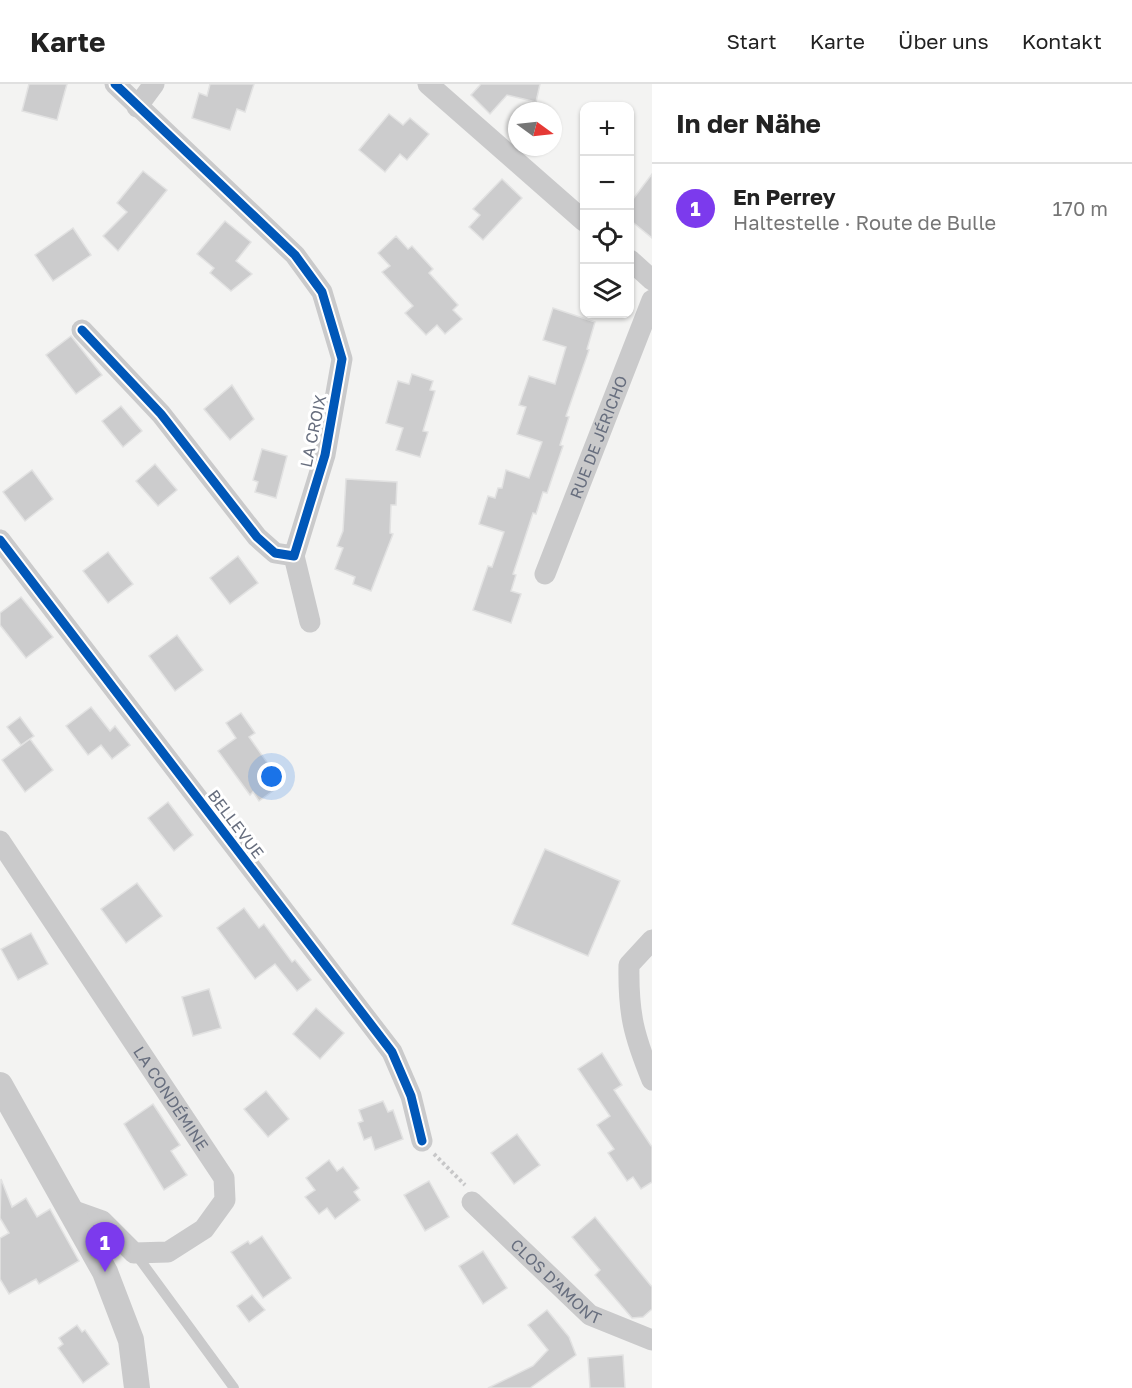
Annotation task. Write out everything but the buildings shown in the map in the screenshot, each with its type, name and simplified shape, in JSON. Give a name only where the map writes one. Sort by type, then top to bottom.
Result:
[{"type":"street","name":"LA CROIX","points":[[114,84],[295,255],[322,292],[342,359],[325,455],[294,556]]},
{"type":"street","points":[[137,106],[154,84]]},
{"type":"street","points":[[428,84],[580,217]]},
{"type":"street","points":[[634,264],[652,280]]},
{"type":"street","name":"RUE DE JÉRICHO","points":[[545,574],[652,300]]},
{"type":"street","points":[[82,330],[161,414],[257,537],[275,554],[294,556],[310,622]]},
{"type":"street","name":"BELLEVUE","points":[[0,540],[392,1052],[411,1096],[422,1141]]},
{"type":"street","name":"LA CONDÉMINE","points":[[0,841],[224,1178],[225,1200],[204,1229],[168,1252],[134,1253]]},
{"type":"street","points":[[652,939],[629,966],[628,996],[634,1036],[652,1080]]},
{"type":"street","points":[[0,1085],[105,1272],[120,1305],[130,1340],[137,1388]]},
{"type":"street","name":"CLOS D'AMONT","points":[[472,1202],[590,1315],[652,1340]]},
{"type":"street","points":[[71,1210],[102,1221],[134,1253]]},
{"type":"lane","points":[[134,1253],[234,1388]]},
{"type":"path","points":[[422,1141],[475,1195],[472,1202]]},
{"type":"cycle path","points":[[82,330],[161,414],[257,537],[275,553],[294,556],[325,455],[342,359],[322,292],[295,255],[115,84]]},
{"type":"cycle path","points":[[0,540],[392,1052],[411,1096],[422,1141]]},
{"type":"place","name":"En Perrey","points":[[105,1272]]}]
